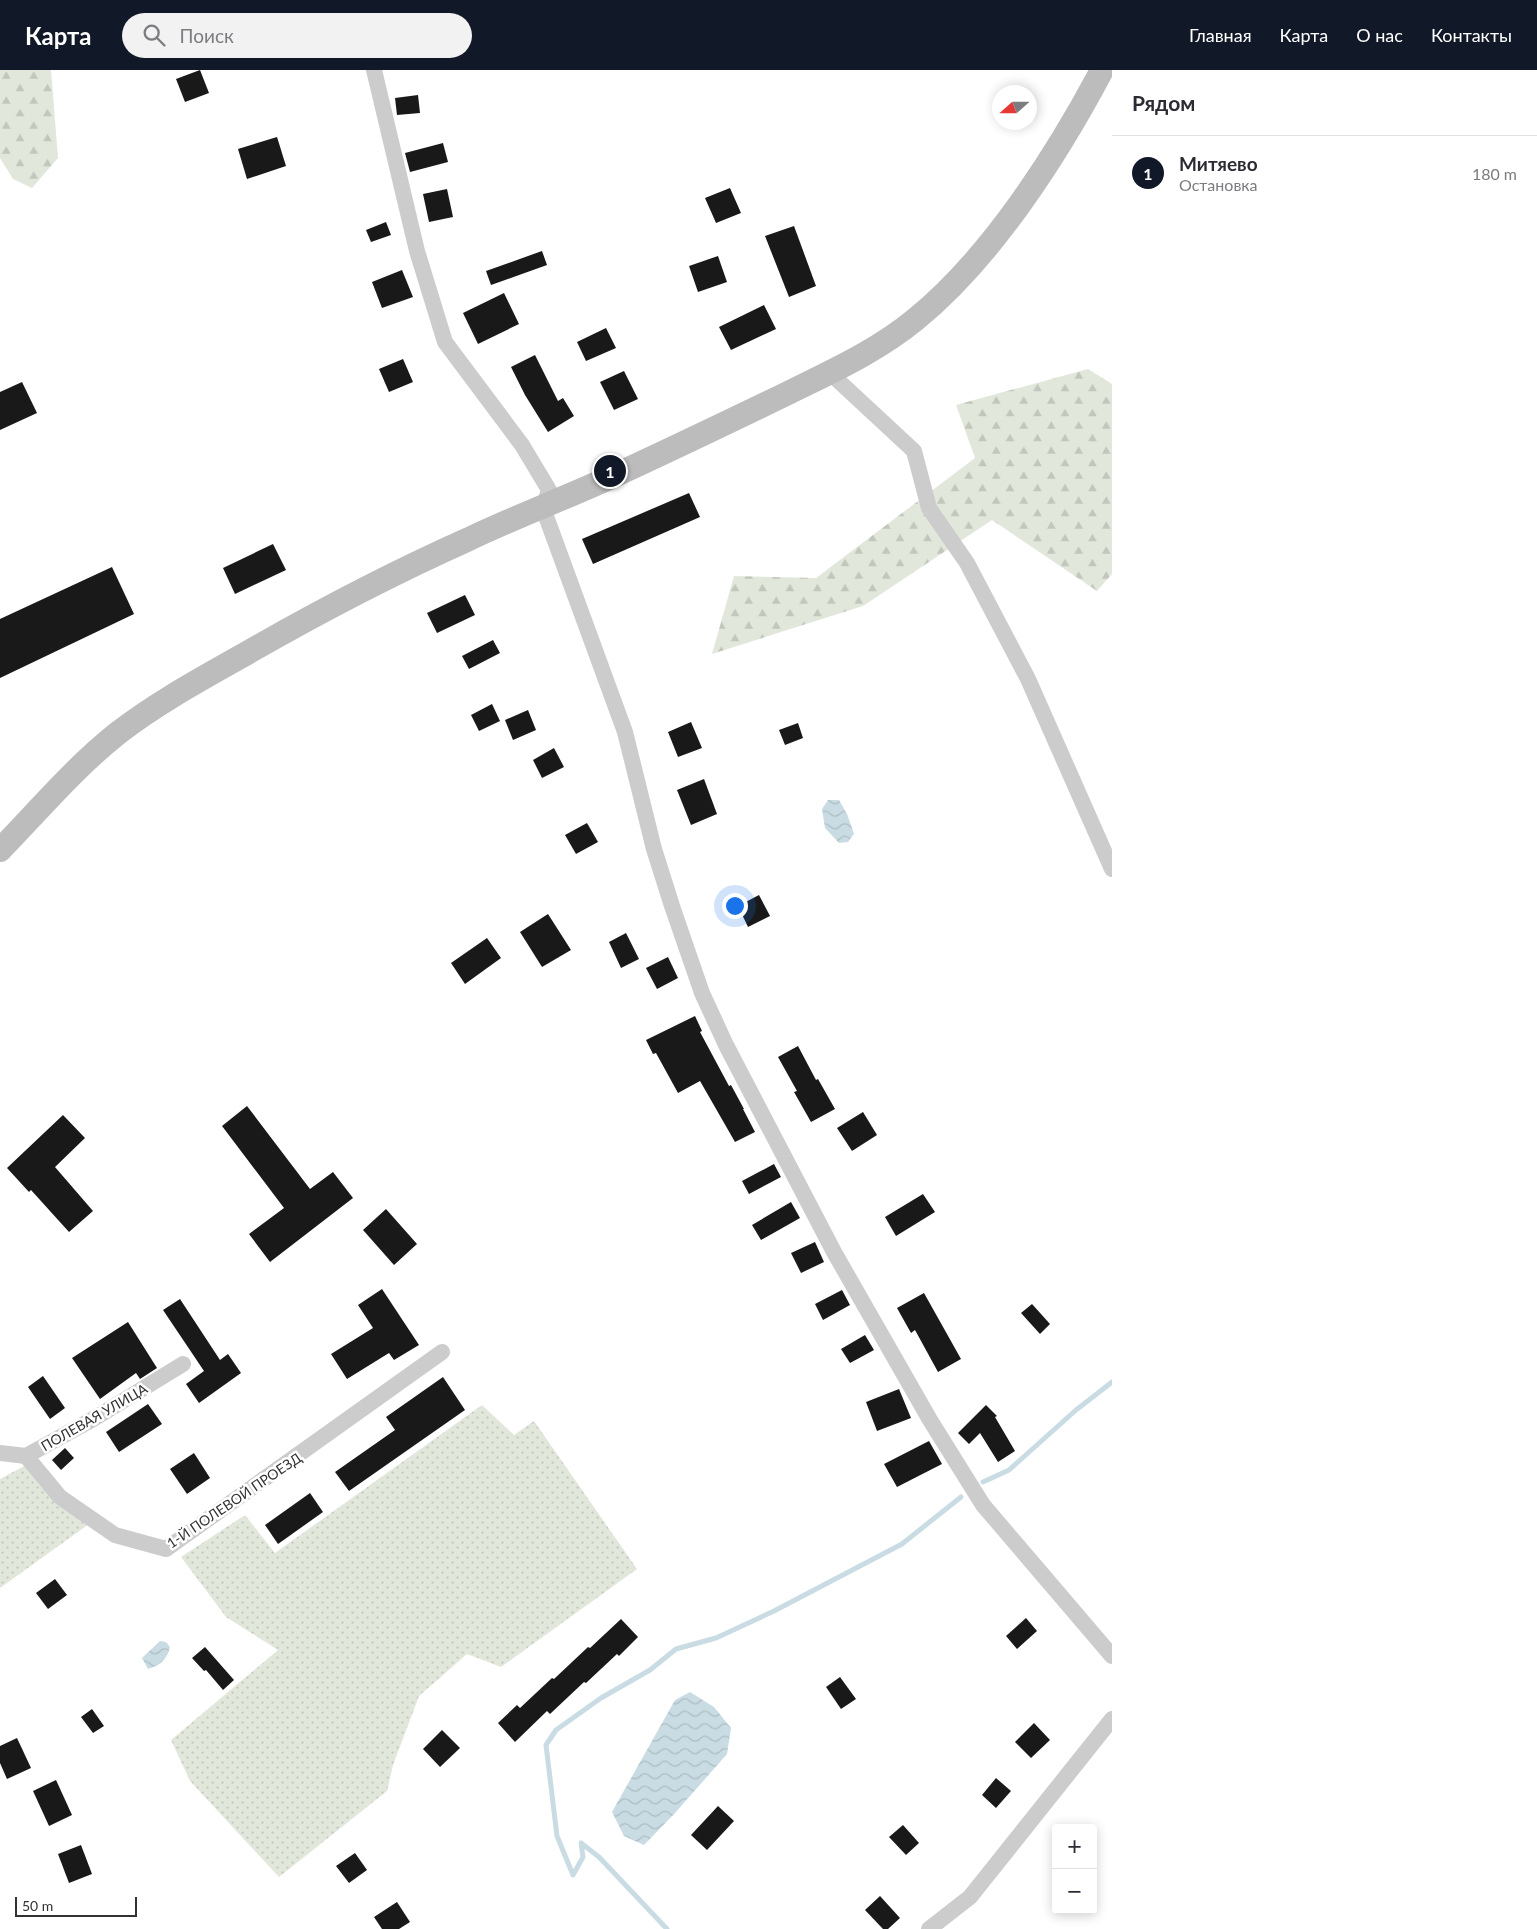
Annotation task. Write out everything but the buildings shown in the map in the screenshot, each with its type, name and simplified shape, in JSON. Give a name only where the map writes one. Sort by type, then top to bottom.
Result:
[{"type":"street","points":[[374,70],[418,251],[446,342],[522,445],[550,490],[543,508],[625,732],[654,849],[672,906],[702,993],[726,1045],[834,1252],[930,1420],[983,1504],[1112,1656]]},
{"type":"street","points":[[0,850],[63,782],[91,756],[135,720],[166,699],[316,614],[472,537],[543,508],[651,459],[830,373],[864,355],[903,330],[960,278],[1011,214],[1041,172],[1102,70]]},
{"type":"street","points":[[830,373],[914,452],[929,508],[967,563],[1028,679],[1112,869]]},
{"type":"street","name":"1-Й ПОЛЕВОЙ ПРОЕЗД","points":[[26,1456],[60,1497],[115,1535],[166,1549],[442,1352]]},
{"type":"street","name":"ПОЛЕВАЯ УЛИЦА","points":[[0,1453],[26,1456],[95,1418],[183,1364]]},
{"type":"street","points":[[929,1929],[970,1898],[1112,1719]]},
{"type":"green space","points":[[0,70],[51,70],[58,158],[32,188],[13,179],[0,158]]},
{"type":"green space","points":[[1088,369],[1112,384],[1112,574],[1097,591],[992,520],[863,606],[712,654],[734,576],[816,578],[975,458],[956,405]]},
{"type":"green space","points":[[482,1405],[514,1435],[534,1421],[637,1569],[501,1667],[467,1654],[419,1696],[393,1765],[387,1791],[279,1877],[190,1781],[171,1740],[278,1650],[226,1617],[181,1557],[245,1515],[275,1553]]},
{"type":"green space","points":[[26,1465],[89,1524],[0,1588],[0,1479]]},
{"type":"water","points":[[828,800],[839,800],[847,814],[854,834],[848,842],[839,843],[825,828],[822,809]]},
{"type":"water","points":[[160,1641],[166,1642],[170,1647],[169,1652],[156,1666],[148,1669],[142,1658]]},
{"type":"water","points":[[690,1692],[714,1707],[731,1728],[727,1754],[644,1845],[624,1836],[612,1812],[675,1700]]},
{"type":"waterway","points":[[983,1482],[1009,1470],[1076,1410],[1112,1382]]},
{"type":"waterway","points":[[667,1929],[599,1857],[581,1843],[583,1857],[573,1875],[557,1836],[546,1745],[556,1730],[601,1698],[650,1670],[676,1649],[716,1638],[774,1611],[902,1544],[961,1497]]},
{"type":"place","name":"Митяево","points":[[610,471]]}]
